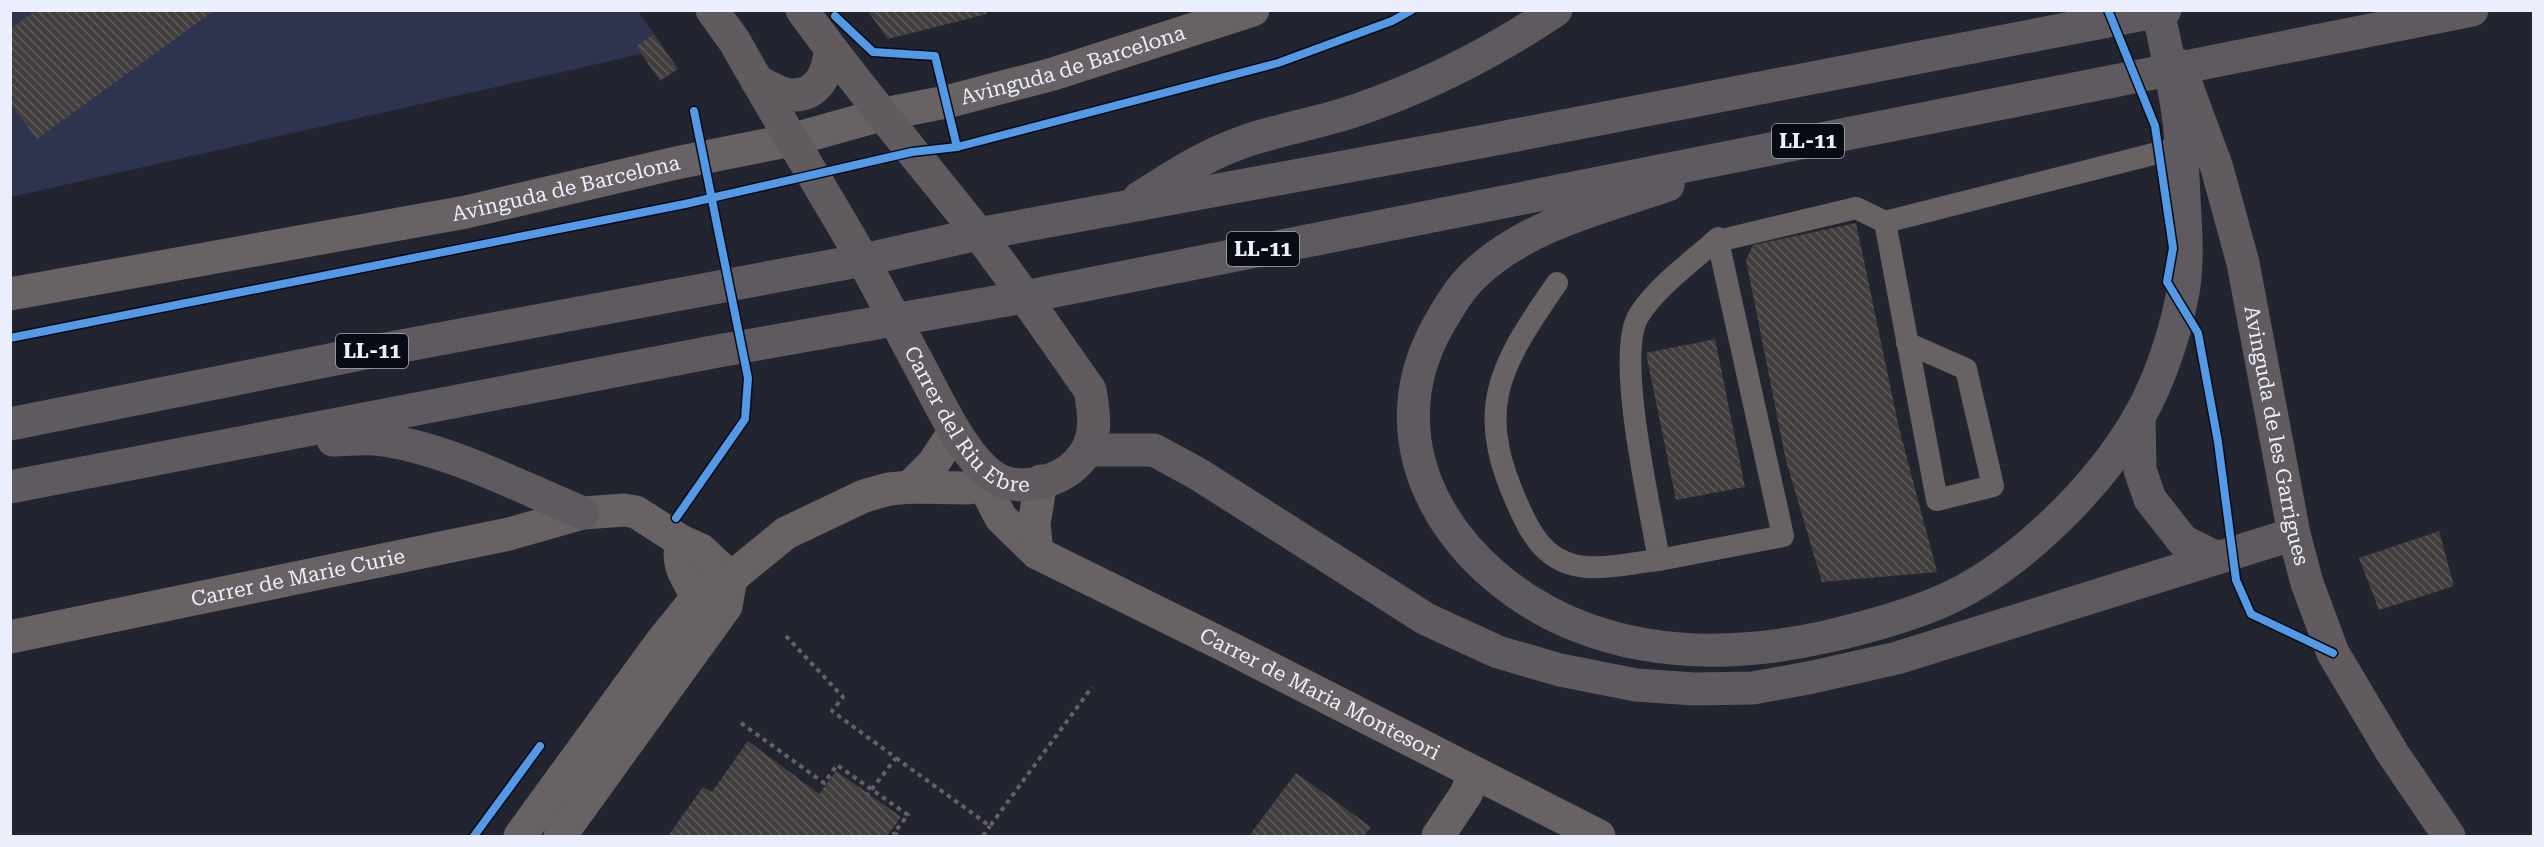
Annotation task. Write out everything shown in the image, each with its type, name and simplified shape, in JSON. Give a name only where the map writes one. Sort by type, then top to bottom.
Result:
[{"type":"main road","points":[[1126,207],[1204,158],[1243,142],[1357,110],[1441,76],[1516,37],[1556,10]]},
{"type":"main road","points":[[1780,147],[1533,233],[1499,253],[1471,277],[1449,306],[1428,343],[1417,380],[1413,416],[1417,460],[1432,500],[1458,539],[1496,578],[1536,606],[1579,627],[1626,640],[1681,649],[1732,651],[1798,643],[1846,632],[1898,618],[1944,600],[1989,574],[2036,539],[2073,504],[2139,417],[2152,389],[2175,324],[2186,272],[2181,147],[2159,10]]},
{"type":"main road","name":"LL-11","points":[[10,424],[375,351],[863,260],[978,234],[2093,26],[2165,10]]},
{"type":"main road","name":"LL-11","points":[[10,488],[718,351],[1024,297],[2472,10]]},
{"type":"main road","points":[[2139,417],[2140,470],[2150,499],[2183,541],[2217,558]]},
{"type":"main road","points":[[221,447],[375,439],[417,447],[500,477],[584,513]]},
{"type":"main road","points":[[1089,450],[1154,450],[1198,474],[1426,619],[1498,652],[1560,670],[1636,685],[1694,689],[1753,688],[1897,658],[2294,534]]},
{"type":"street","name":"Carrer del Riu Ebre","points":[[712,10],[735,42],[863,260],[954,432],[990,475],[1023,486],[1041,482],[1072,469],[1089,450]]},
{"type":"street","points":[[802,10],[830,51],[884,114],[978,234],[1090,390],[1095,419],[1089,450]]},
{"type":"street","name":"Avinguda de Barcelona","points":[[10,294],[466,212],[676,163],[791,140],[884,114],[946,102],[1053,74],[1253,10]]},
{"type":"street","name":"Avinguda de les Garrigues","points":[[2159,10],[2217,168],[2243,263],[2294,534],[2307,583],[2333,653],[2393,754],[2449,837]]},
{"type":"street","points":[[757,81],[790,95],[812,90],[825,76],[830,51]]},
{"type":"street","points":[[909,487],[933,464],[954,432]]},
{"type":"street","points":[[520,837],[662,641],[704,589],[731,578],[786,533],[864,496],[909,487],[974,487],[990,475]]},
{"type":"street","name":"Carrer de Maria Montesori","points":[[990,475],[990,497],[1001,518],[1037,553],[1232,649],[1599,837]]},
{"type":"street","points":[[1037,553],[1034,524],[1041,482]]},
{"type":"street","name":"Carrer de Marie Curie","points":[[10,637],[509,534],[584,513],[612,510],[636,512],[681,541],[711,556],[731,578]]},
{"type":"street","points":[[681,541],[681,566],[686,580],[697,597]]},
{"type":"street","points":[[560,837],[726,606],[731,578]]},
{"type":"street","points":[[1438,837],[1466,794],[1474,774]]},
{"type":"lane","points":[[1659,560],[1629,375],[1631,336],[1637,317],[1652,298],[1718,238],[1718,241],[1856,208],[1885,222],[2181,147]]},
{"type":"lane","points":[[1885,222],[1907,343],[1937,500],[1993,486],[1966,369],[1907,343]]},
{"type":"lane","points":[[1557,283],[1521,335],[1509,358],[1494,415],[1497,454],[1530,532],[1548,555],[1586,567],[1659,560],[1783,536],[1718,241]]},
{"type":"path","points":[[786,636],[843,697],[832,711],[990,826]]},
{"type":"path","points":[[983,837],[1092,687]]},
{"type":"path","points":[[741,723],[824,783],[837,765],[870,792],[908,815],[894,833],[899,837]]},
{"type":"path","points":[[870,792],[896,758]]},
{"type":"shaded area","points":[[637,10],[654,34],[636,46],[641,54],[11,197],[10,11]]},
{"type":"building","points":[[36,10],[215,10],[37,139],[10,103],[10,29]]},
{"type":"building","points":[[867,10],[985,10],[987,14],[888,39]]},
{"type":"building","points":[[654,34],[678,69],[660,81],[636,46]]},
{"type":"building","points":[[1856,223],[1899,428],[1937,572],[1822,582],[1786,461],[1746,260],[1753,245]]},
{"type":"building","points":[[1715,339],[1745,487],[1676,500],[1646,353]]},
{"type":"building","points":[[2439,531],[2454,586],[2379,610],[2359,558]]},
{"type":"building","points":[[748,741],[819,794],[836,771],[901,817],[887,836],[668,836],[703,787],[712,792]]},
{"type":"building","points":[[1296,773],[1371,827],[1364,836],[1249,836]]},
{"type":"cycle path","points":[[10,338],[685,204],[912,152],[957,147],[1278,63],[1392,21],[1412,10]]},
{"type":"cycle path","points":[[2108,10],[2155,126],[2173,248],[2167,282],[2198,333],[2218,442],[2236,580],[2251,614],[2333,653]]},
{"type":"cycle path","points":[[835,16],[873,52],[935,56],[957,147]]},
{"type":"cycle path","points":[[676,518],[745,419],[748,378],[694,111]]},
{"type":"cycle path","points":[[474,836],[540,746]]}]
